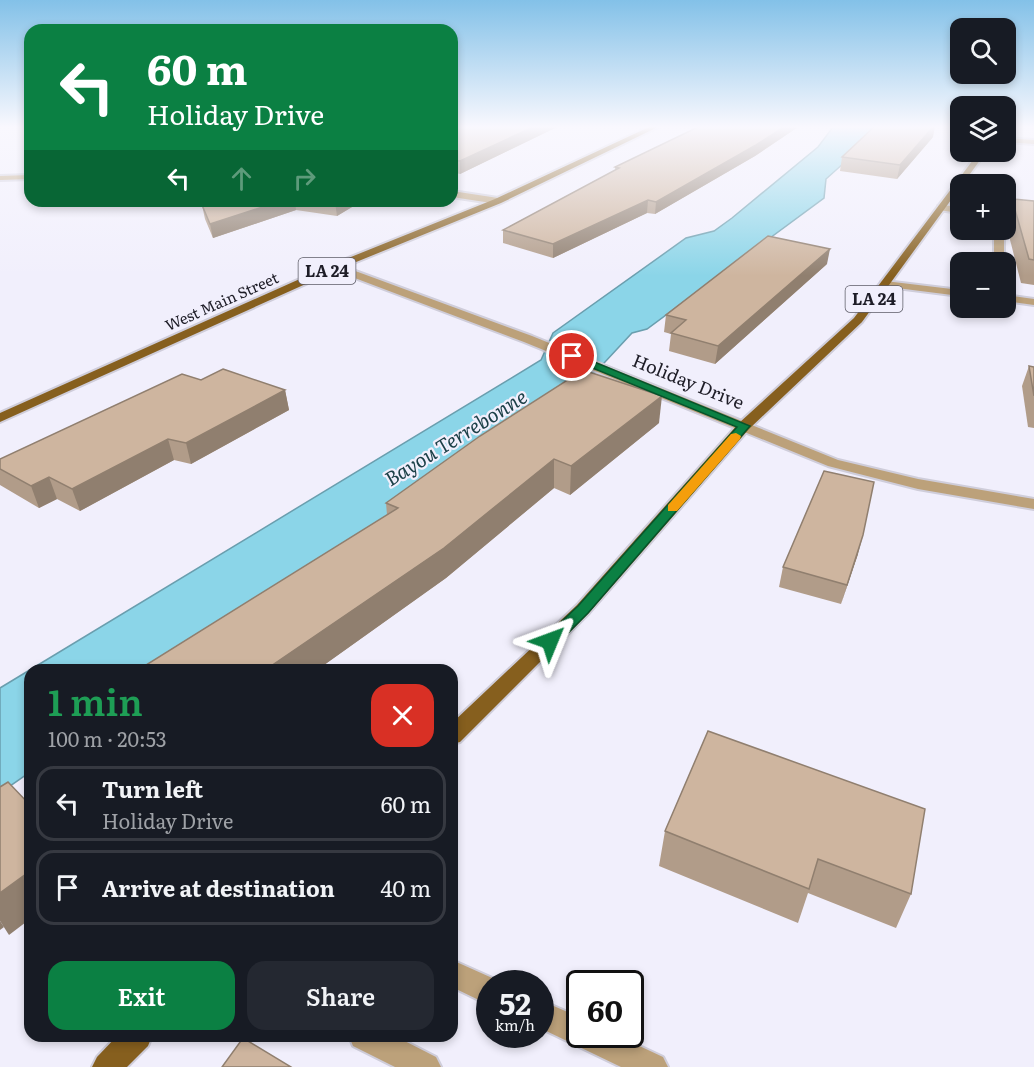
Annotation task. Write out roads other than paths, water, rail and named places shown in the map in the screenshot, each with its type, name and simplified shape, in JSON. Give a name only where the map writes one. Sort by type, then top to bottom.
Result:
[{"type":"main road","name":"West Main Street","points":[[0,418],[335,267],[498,201],[549,177]]},
{"type":"main road","name":"LA 24","points":[[458,730],[583,609],[744,426],[858,320],[964,177]]},
{"type":"main road","points":[[107,1067],[132,1042]]},
{"type":"street","points":[[0,178],[24,177]]},
{"type":"street","points":[[458,195],[498,201]]},
{"type":"street","points":[[941,208],[950,209]]},
{"type":"street","name":"Holiday Drive","points":[[335,267],[528,339],[833,463],[918,484],[1034,504]]},
{"type":"street","points":[[885,284],[950,292]]},
{"type":"street","points":[[1016,300],[1034,302]]},
{"type":"street","points":[[458,976],[476,985]]},
{"type":"street","points":[[375,1042],[426,1067]]},
{"type":"street","points":[[612,1048],[653,1067]]},
{"type":"water","name":"Bayou Terrebonne","points":[[782,177],[828,177],[826,179],[824,198],[647,329],[632,333],[592,376],[183,664],[40,664],[541,360],[553,333],[686,238],[714,231]]},
{"type":"water","points":[[24,673],[24,776],[0,793],[0,688]]}]
